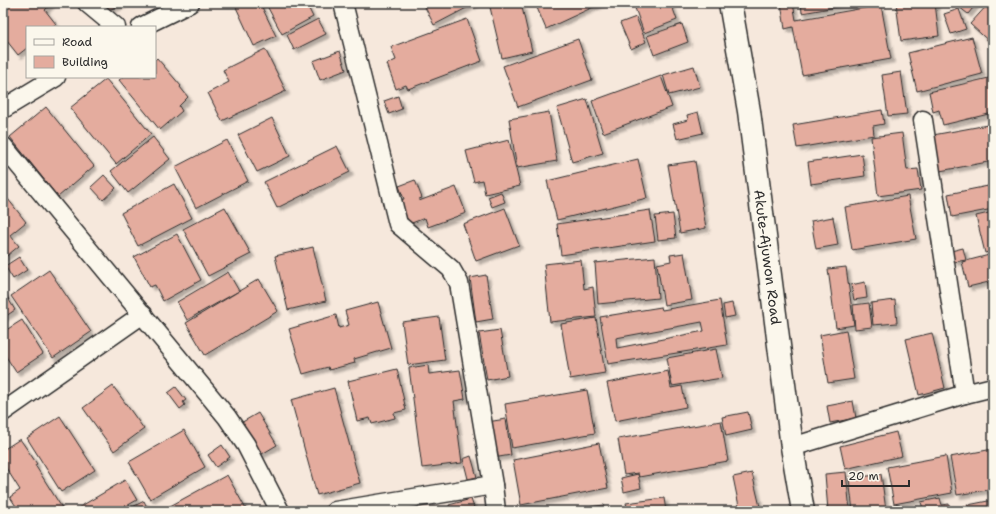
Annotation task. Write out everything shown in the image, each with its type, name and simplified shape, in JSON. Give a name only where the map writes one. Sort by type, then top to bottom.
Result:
[{"type":"main road","name":"Akute-Ajuwon Road","points":[[730,3],[749,111],[792,447],[802,511]]},
{"type":"street","points":[[87,3],[115,26]]},
{"type":"street","points":[[143,26],[190,3]]},
{"type":"street","points":[[343,3],[398,224],[451,268],[459,283],[493,485],[496,511]]},
{"type":"street","points":[[3,109],[54,78]]},
{"type":"street","points":[[923,120],[965,394]]},
{"type":"street","points":[[3,146],[227,417],[246,445],[280,511]]},
{"type":"street","points":[[3,412],[143,314]]},
{"type":"street","points":[[792,447],[965,394],[993,388]]},
{"type":"street","points":[[334,511],[493,485]]},
{"type":"building","points":[[3,3],[52,3],[45,10],[56,24],[53,26],[26,26],[26,49],[18,55],[3,36]]},
{"type":"building","points":[[100,3],[125,3],[104,12]]},
{"type":"building","points":[[238,3],[260,3],[276,36],[254,46],[235,5]]},
{"type":"building","points":[[306,3],[313,17],[282,34],[266,4]]},
{"type":"building","points":[[423,3],[476,3],[434,25]]},
{"type":"building","points":[[489,3],[521,3],[532,51],[502,58]]},
{"type":"building","points":[[535,3],[602,3],[546,29]]},
{"type":"building","points":[[647,3],[671,3],[677,20],[644,33],[635,8]]},
{"type":"building","points":[[781,3],[793,3],[796,20],[881,5],[891,59],[802,75],[793,27],[785,29]]},
{"type":"building","points":[[801,3],[860,3],[802,13]]},
{"type":"building","points":[[896,3],[935,3],[939,36],[901,41]]},
{"type":"building","points":[[954,3],[977,3],[968,14]]},
{"type":"building","points":[[989,3],[993,3],[993,45],[970,24]]},
{"type":"building","points":[[959,9],[966,29],[951,34],[944,14]]},
{"type":"building","points":[[636,17],[646,42],[631,49],[620,23]]},
{"type":"building","points":[[318,19],[326,34],[294,50],[287,35]]},
{"type":"building","points":[[467,19],[482,61],[408,89],[406,85],[396,89],[387,64],[396,60],[391,47]]},
{"type":"building","points":[[682,24],[688,42],[654,55],[647,36]]},
{"type":"building","points":[[972,37],[982,74],[917,91],[908,53]]},
{"type":"building","points":[[578,39],[592,80],[518,107],[503,66]]},
{"type":"building","points":[[265,49],[286,91],[222,121],[208,93],[229,82],[223,70]]},
{"type":"building","points":[[340,51],[346,70],[320,80],[313,61]]},
{"type":"building","points":[[157,58],[181,86],[180,87],[188,97],[179,106],[182,111],[160,130],[119,80],[122,78],[156,78]]},
{"type":"building","points":[[694,66],[700,87],[669,95],[663,75]]},
{"type":"building","points":[[901,72],[907,114],[888,116],[882,75]]},
{"type":"building","points":[[661,76],[672,107],[603,133],[592,101]]},
{"type":"building","points":[[993,77],[993,113],[943,125],[939,110],[933,112],[929,92]]},
{"type":"building","points":[[106,79],[151,134],[116,164],[70,108]]},
{"type":"building","points":[[398,96],[402,109],[389,114],[384,101]]},
{"type":"building","points":[[587,99],[603,153],[572,162],[557,108]]},
{"type":"building","points":[[46,107],[94,166],[58,197],[10,137]]},
{"type":"building","points":[[882,110],[884,124],[873,126],[874,135],[797,148],[793,125]]},
{"type":"building","points":[[549,112],[557,161],[517,168],[509,119]]},
{"type":"building","points":[[698,112],[703,133],[677,139],[673,124],[688,120],[687,115]]},
{"type":"building","points":[[272,118],[290,156],[257,172],[238,135]]},
{"type":"building","points":[[993,124],[993,161],[940,171],[933,135]]},
{"type":"building","points":[[902,133],[907,170],[918,169],[921,190],[878,196],[871,137]]},
{"type":"building","points":[[153,137],[170,159],[128,193],[111,171]]},
{"type":"building","points":[[227,140],[248,181],[196,208],[175,167]]},
{"type":"building","points":[[509,140],[520,186],[485,194],[482,180],[474,182],[466,151]]},
{"type":"building","points":[[337,146],[350,172],[277,208],[264,182]]},
{"type":"building","points":[[862,154],[865,176],[811,184],[808,162]]},
{"type":"building","points":[[638,159],[647,198],[557,220],[547,181]]},
{"type":"building","points":[[695,161],[706,228],[680,233],[668,165]]},
{"type":"building","points":[[104,175],[116,188],[103,200],[91,187]]},
{"type":"building","points":[[415,180],[422,198],[419,199],[419,201],[456,187],[466,213],[428,227],[425,218],[409,224],[400,200],[404,199],[399,186]]},
{"type":"building","points":[[174,184],[192,218],[138,246],[121,213]]},
{"type":"building","points":[[993,185],[993,209],[952,217],[948,194]]},
{"type":"building","points":[[501,192],[505,202],[492,207],[488,197]]},
{"type":"building","points":[[908,196],[916,239],[852,250],[845,207]]},
{"type":"building","points":[[8,199],[26,222],[10,235],[19,246],[3,259],[3,203]]},
{"type":"building","points":[[225,207],[251,254],[208,276],[183,229]]},
{"type":"building","points":[[505,208],[519,245],[476,261],[463,224]]},
{"type":"building","points":[[650,210],[655,241],[561,255],[557,224]]},
{"type":"building","points":[[993,212],[993,251],[985,253],[976,216]]},
{"type":"building","points":[[673,214],[676,238],[658,240],[655,216]]},
{"type":"building","points":[[833,217],[838,245],[816,249],[811,221]]},
{"type":"building","points":[[177,234],[201,280],[163,301],[155,285],[150,287],[134,257]]},
{"type":"building","points":[[313,247],[326,301],[288,310],[275,256]]},
{"type":"building","points":[[963,248],[966,260],[954,262],[951,251]]},
{"type":"building","points":[[684,253],[692,300],[664,305],[657,264],[671,261],[670,255]]},
{"type":"building","points":[[993,254],[993,281],[968,287],[962,262]]},
{"type":"building","points":[[19,257],[27,270],[13,279],[5,266]]},
{"type":"building","points":[[655,257],[658,298],[598,304],[595,263]]},
{"type":"building","points":[[581,260],[584,289],[593,287],[596,317],[550,322],[544,264]]},
{"type":"building","points":[[846,267],[854,325],[836,328],[828,269]]},
{"type":"building","points":[[49,270],[91,332],[53,358],[11,296]]},
{"type":"building","points":[[228,272],[239,291],[187,320],[177,302]]},
{"type":"building","points":[[486,275],[493,319],[476,322],[470,278]]},
{"type":"building","points":[[259,279],[278,311],[205,355],[186,323]]},
{"type":"building","points":[[865,282],[867,298],[854,300],[851,285]]},
{"type":"building","points":[[3,290],[15,310],[3,318]]},
{"type":"building","points":[[720,300],[727,345],[608,364],[600,317],[661,307],[662,310]],"holes":[[[702,322],[704,331],[617,348],[616,338]]]},
{"type":"building","points":[[895,300],[897,323],[873,325],[871,303]]},
{"type":"building","points":[[378,302],[391,348],[354,359],[355,363],[329,370],[328,367],[303,374],[289,329],[336,315],[339,328],[349,325],[345,311]]},
{"type":"building","points":[[732,303],[735,316],[725,318],[723,305]]},
{"type":"building","points":[[869,303],[872,327],[855,329],[853,305]]},
{"type":"building","points":[[439,317],[445,360],[408,365],[402,322]]},
{"type":"building","points":[[596,318],[605,373],[570,379],[561,324]]},
{"type":"building","points":[[22,320],[43,354],[16,372],[3,352],[3,332]]},
{"type":"building","points":[[500,330],[508,376],[487,380],[479,333]]},
{"type":"building","points":[[846,330],[854,379],[828,383],[820,335]]},
{"type":"building","points":[[932,333],[945,388],[919,395],[906,339]]},
{"type":"building","points":[[716,349],[722,378],[672,386],[667,358]]},
{"type":"building","points":[[428,365],[429,374],[460,370],[465,399],[454,401],[462,463],[422,468],[409,368]]},
{"type":"building","points":[[397,369],[406,410],[394,413],[395,418],[372,424],[370,418],[357,421],[348,381]]},
{"type":"building","points":[[668,371],[671,388],[682,386],[686,407],[615,421],[607,383]]},
{"type":"building","points":[[113,386],[144,429],[114,451],[83,408]]},
{"type":"building","points":[[176,387],[186,400],[183,402],[185,405],[180,409],[168,393]]},
{"type":"building","points":[[334,388],[360,483],[317,495],[291,400]]},
{"type":"building","points":[[587,390],[595,433],[512,448],[505,404]]},
{"type":"building","points":[[853,401],[856,418],[830,423],[827,406]]},
{"type":"building","points":[[748,412],[752,430],[726,436],[722,417]]},
{"type":"building","points":[[258,413],[277,445],[257,457],[239,424]]},
{"type":"building","points":[[60,416],[95,470],[61,492],[27,438]]},
{"type":"building","points":[[506,419],[511,455],[493,458],[487,422]]},
{"type":"building","points":[[721,421],[728,461],[639,477],[638,473],[624,475],[618,439]]},
{"type":"building","points":[[184,430],[205,467],[150,499],[129,462]]},
{"type":"building","points":[[896,432],[902,456],[845,469],[840,446]]},
{"type":"building","points":[[20,439],[37,464],[35,465],[64,511],[19,511],[10,497],[20,490],[3,463],[3,450]]},
{"type":"building","points":[[599,443],[608,488],[521,505],[513,460]]},
{"type":"building","points":[[222,445],[230,457],[216,467],[208,455]]},
{"type":"building","points":[[993,449],[993,489],[957,495],[950,457]]},
{"type":"building","points":[[471,456],[477,477],[468,479],[463,459]]},
{"type":"building","points":[[946,456],[952,493],[894,504],[887,467]]},
{"type":"building","points":[[846,472],[850,511],[828,511],[825,474]]},
{"type":"building","points":[[752,473],[761,511],[740,511],[733,477]]},
{"type":"building","points":[[638,474],[641,488],[624,492],[621,478]]},
{"type":"building","points":[[881,474],[886,510],[853,511],[849,479]]},
{"type":"building","points":[[227,475],[247,511],[161,511]]},
{"type":"building","points":[[125,480],[137,500],[118,511],[80,511],[78,508]]},
{"type":"building","points":[[664,498],[666,511],[628,511],[626,503]]},
{"type":"building","points":[[940,498],[942,505],[949,504],[950,511],[912,511],[923,509],[921,502]]},
{"type":"building","points":[[471,499],[475,511],[450,511],[449,505]]},
{"type":"building","points":[[993,500],[993,511],[964,511],[963,506]]},
{"type":"building","points":[[144,501],[149,511],[125,511]]},
{"type":"building","points":[[604,505],[605,511],[558,511]]}]
